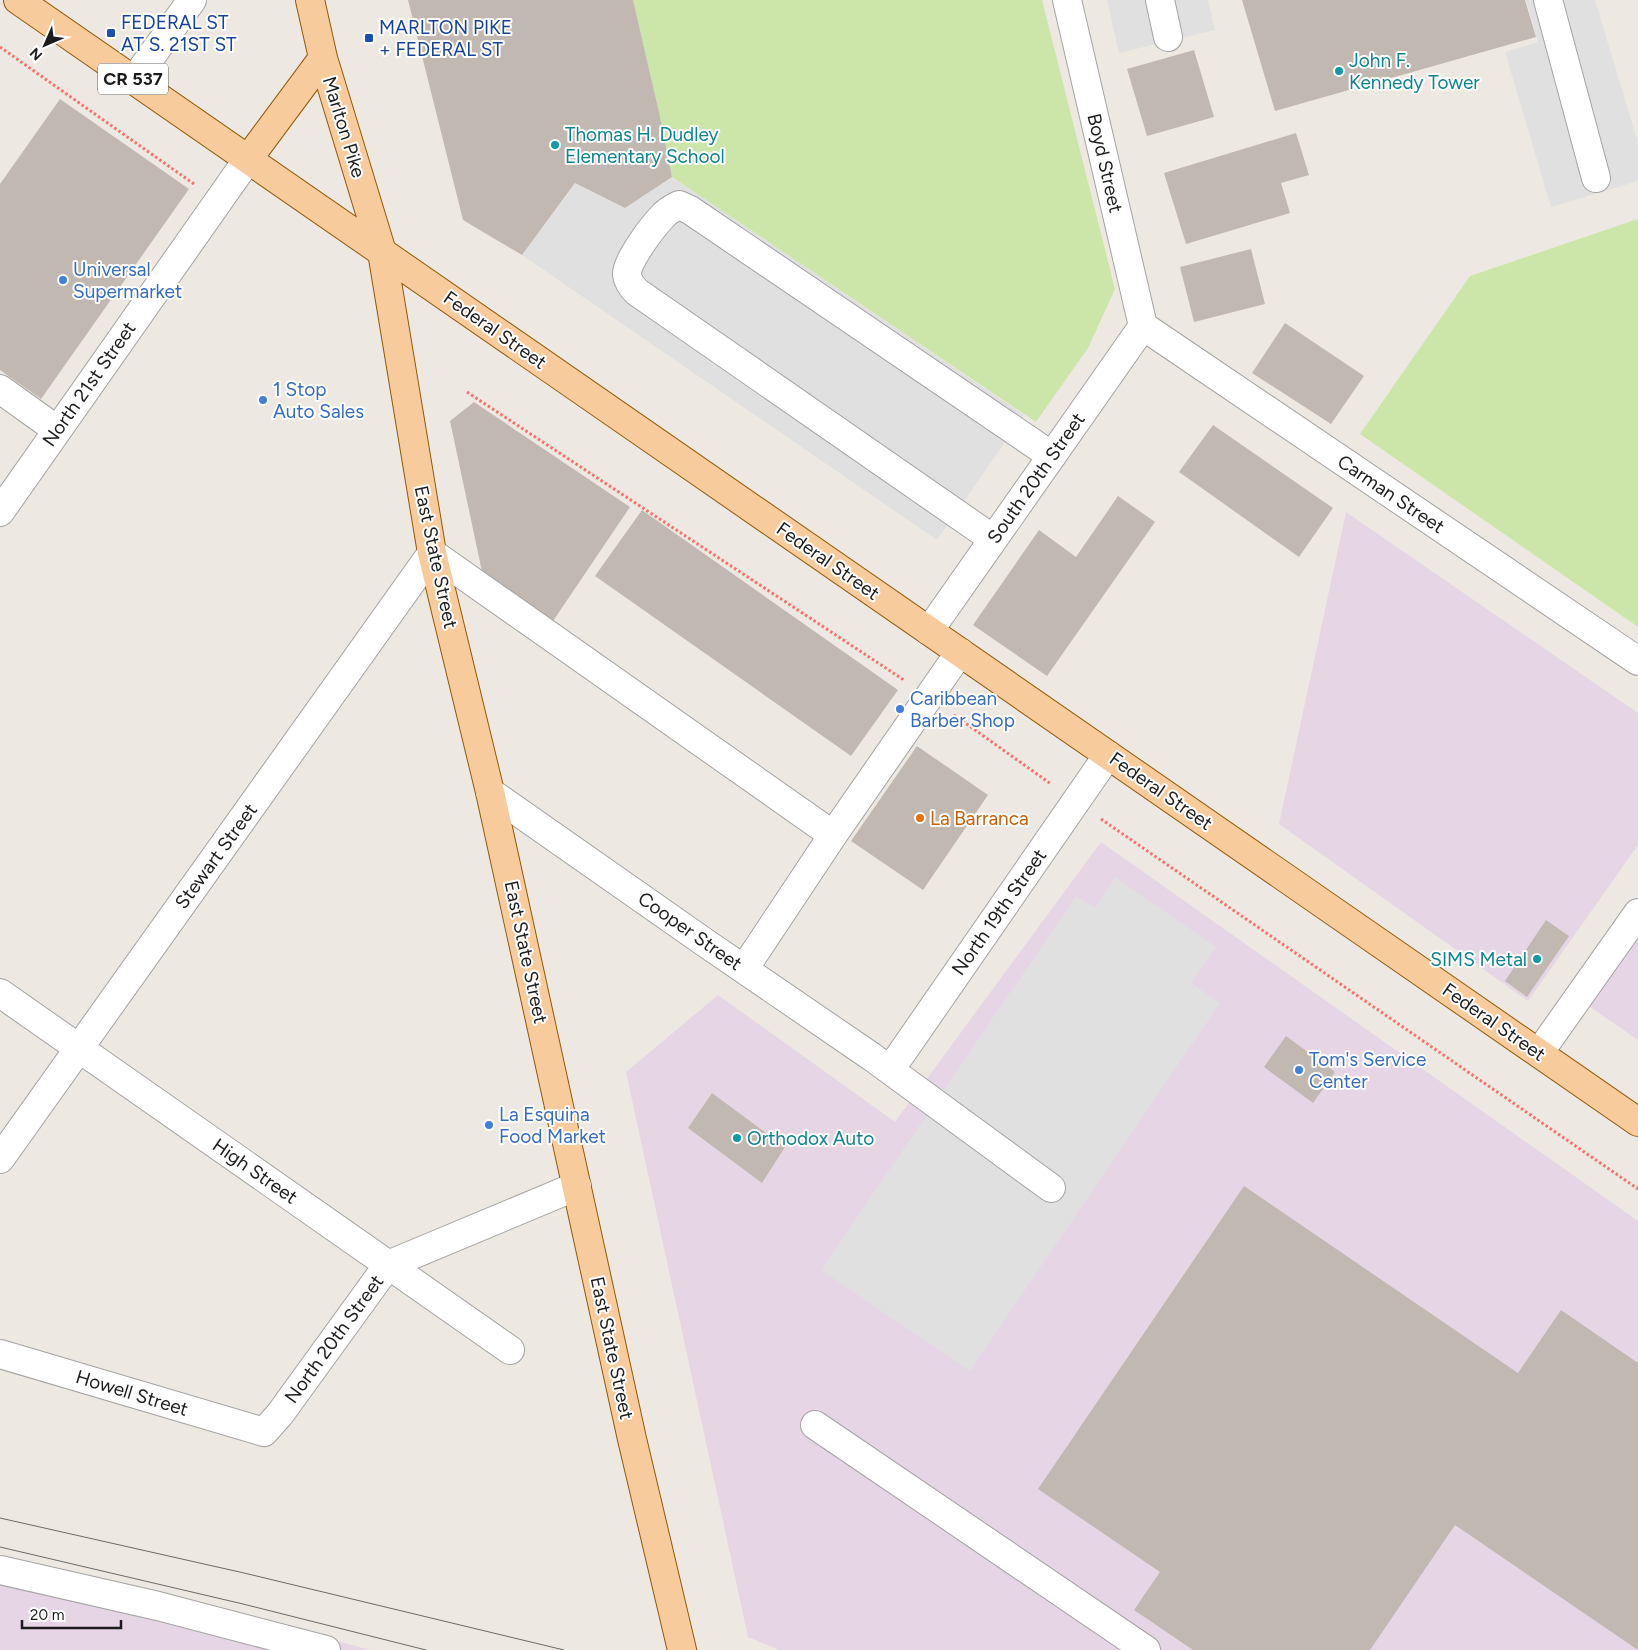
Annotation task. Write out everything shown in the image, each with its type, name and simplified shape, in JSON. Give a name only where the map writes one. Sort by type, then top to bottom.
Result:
[{"type":"main road","name":"Federal Street","points":[[18,0],[1638,1122]]},
{"type":"main road","name":"Marlton Pike","points":[[310,0],[323,58],[382,252]]},
{"type":"main road","points":[[248,159],[323,58]]},
{"type":"main road","name":"East State Street","points":[[382,252],[432,553],[490,792],[632,1439],[682,1649]]},
{"type":"street","points":[[134,80],[192,0]]},
{"type":"street","name":"Boyd Street","points":[[1067,0],[1143,326]]},
{"type":"street","points":[[1160,0],[1168,37]]},
{"type":"street","points":[[1548,0],[1596,178]]},
{"type":"street","name":"North 21st Street","points":[[0,512],[248,159]]},
{"type":"street","points":[[993,540],[636,292],[630,284],[627,275],[628,265],[632,257],[663,215],[679,205],[690,210],[1052,456]]},
{"type":"street","name":"South 20th Street","points":[[929,630],[1143,326]]},
{"type":"street","name":"Carman Street","points":[[1143,326],[1638,661]]},
{"type":"street","points":[[0,389],[57,430]]},
{"type":"street","points":[[432,553],[833,836]]},
{"type":"street","name":"Stewart Street","points":[[0,1159],[432,553]]},
{"type":"street","points":[[744,969],[960,652]]},
{"type":"street","name":"North 19th Street","points":[[890,1070],[1108,755]]},
{"type":"street","name":"Cooper Street","points":[[490,792],[890,1070],[1050,1188]]},
{"type":"street","points":[[1539,1053],[1638,913]]},
{"type":"street","name":"High Street","points":[[0,993],[510,1350]]},
{"type":"street","name":"North 20th Street","points":[[264,1432],[280,1414],[388,1265],[577,1186]]},
{"type":"street","name":"Howell Street","points":[[0,1354],[264,1432]]},
{"type":"street","points":[[815,1425],[1146,1650]]},
{"type":"street","points":[[0,1570],[158,1606],[326,1650]]},
{"type":"path","points":[[0,47],[218,201]]},
{"type":"shaded area","points":[[1107,0],[1208,0],[1215,30],[1119,53]]},
{"type":"shaded area","points":[[1526,0],[1595,0],[1638,143],[1638,181],[1551,207],[1505,52],[1538,42]]},
{"type":"shaded area","points":[[672,177],[1024,415],[937,540],[522,255],[576,183],[625,208]]},
{"type":"shaded area","points":[[1346,512],[1638,713],[1638,845],[1528,1001],[1279,824]]},
{"type":"shaded area","points":[[1101,842],[1638,1221],[1638,1650],[779,1650],[748,1637],[626,1072],[718,995],[895,1122]]},
{"type":"shaded area","points":[[1115,877],[1216,947],[1191,983],[1220,1003],[970,1371],[821,1270],[1076,896],[1095,908]]},
{"type":"shaded area","points":[[1638,914],[1638,1040],[1580,1000]]},
{"type":"shaded area","points":[[0,1556],[219,1610],[370,1650],[0,1650]]},
{"type":"green space","points":[[633,0],[1042,0],[1115,289],[1088,348],[1036,422],[672,177]]},
{"type":"green space","points":[[1638,219],[1638,627],[1360,434],[1470,276]]},
{"type":"building","name":"Thomas H. Dudley Elementary School","points":[[408,0],[633,0],[672,177],[625,208],[575,183],[522,255],[463,220]]},
{"type":"building","name":"John F. Kennedy Tower","points":[[1242,0],[1525,0],[1536,37],[1275,111]]},
{"type":"building","points":[[1194,50],[1214,117],[1147,136],[1127,69]]},
{"type":"building","name":"Universal Supermarket","points":[[60,99],[189,189],[41,399],[0,370],[0,184]]},
{"type":"building","points":[[1296,133],[1309,175],[1281,183],[1290,213],[1186,244],[1164,173]]},
{"type":"building","points":[[1251,249],[1265,304],[1194,322],[1180,267]]},
{"type":"building","points":[[1285,323],[1364,376],[1331,424],[1252,373]]},
{"type":"building","points":[[474,402],[630,507],[549,627],[484,581],[450,421]]},
{"type":"building","points":[[1213,425],[1333,508],[1299,557],[1179,472]]},
{"type":"building","points":[[1118,496],[1155,522],[1047,676],[973,625],[1039,530],[1076,557]]},
{"type":"building","points":[[642,510],[898,690],[851,756],[595,576]]},
{"type":"building","name":"La Barranca","points":[[917,746],[988,795],[923,890],[851,841]]},
{"type":"building","name":"SIMS Metal","points":[[1546,920],[1569,936],[1527,997],[1505,981]]},
{"type":"building","name":"Tom's Service Center","points":[[1286,1036],[1335,1072],[1313,1103],[1264,1067]]},
{"type":"building","name":"Orthodox Auto","points":[[712,1093],[785,1147],[762,1183],[688,1128]]},
{"type":"building","points":[[1244,1186],[1518,1373],[1561,1310],[1638,1363],[1638,1650],[1455,1525],[1370,1650],[1193,1650],[1134,1610],[1160,1572],[1038,1489]]},
{"type":"tram line","points":[[0,1518],[244,1573],[564,1650]]},
{"type":"tram line","points":[[0,1547],[243,1604],[426,1650]]},
{"type":"place","name":"FEDERAL ST AT S. 21ST ST","points":[[111,33]]},
{"type":"place","name":"MARLTON PIKE + FEDERAL ST","points":[[369,38]]},
{"type":"place","name":"John F. Kennedy Tower","points":[[1339,71]]},
{"type":"place","name":"Thomas H. Dudley Elementary School","points":[[555,145]]},
{"type":"place","name":"Universal Supermarket","points":[[63,280]]},
{"type":"place","name":"1 Stop Auto Sales","points":[[263,400]]},
{"type":"place","name":"Caribbean Barber Shop","points":[[900,709]]},
{"type":"place","name":"La Barranca","points":[[920,818]]},
{"type":"place","name":"SIMS Metal","points":[[1537,959]]},
{"type":"place","name":"Tom's Service Center","points":[[1299,1070]]},
{"type":"place","name":"La Esquina Food Market","points":[[489,1125]]},
{"type":"place","name":"Orthodox Auto","points":[[737,1138]]}]
